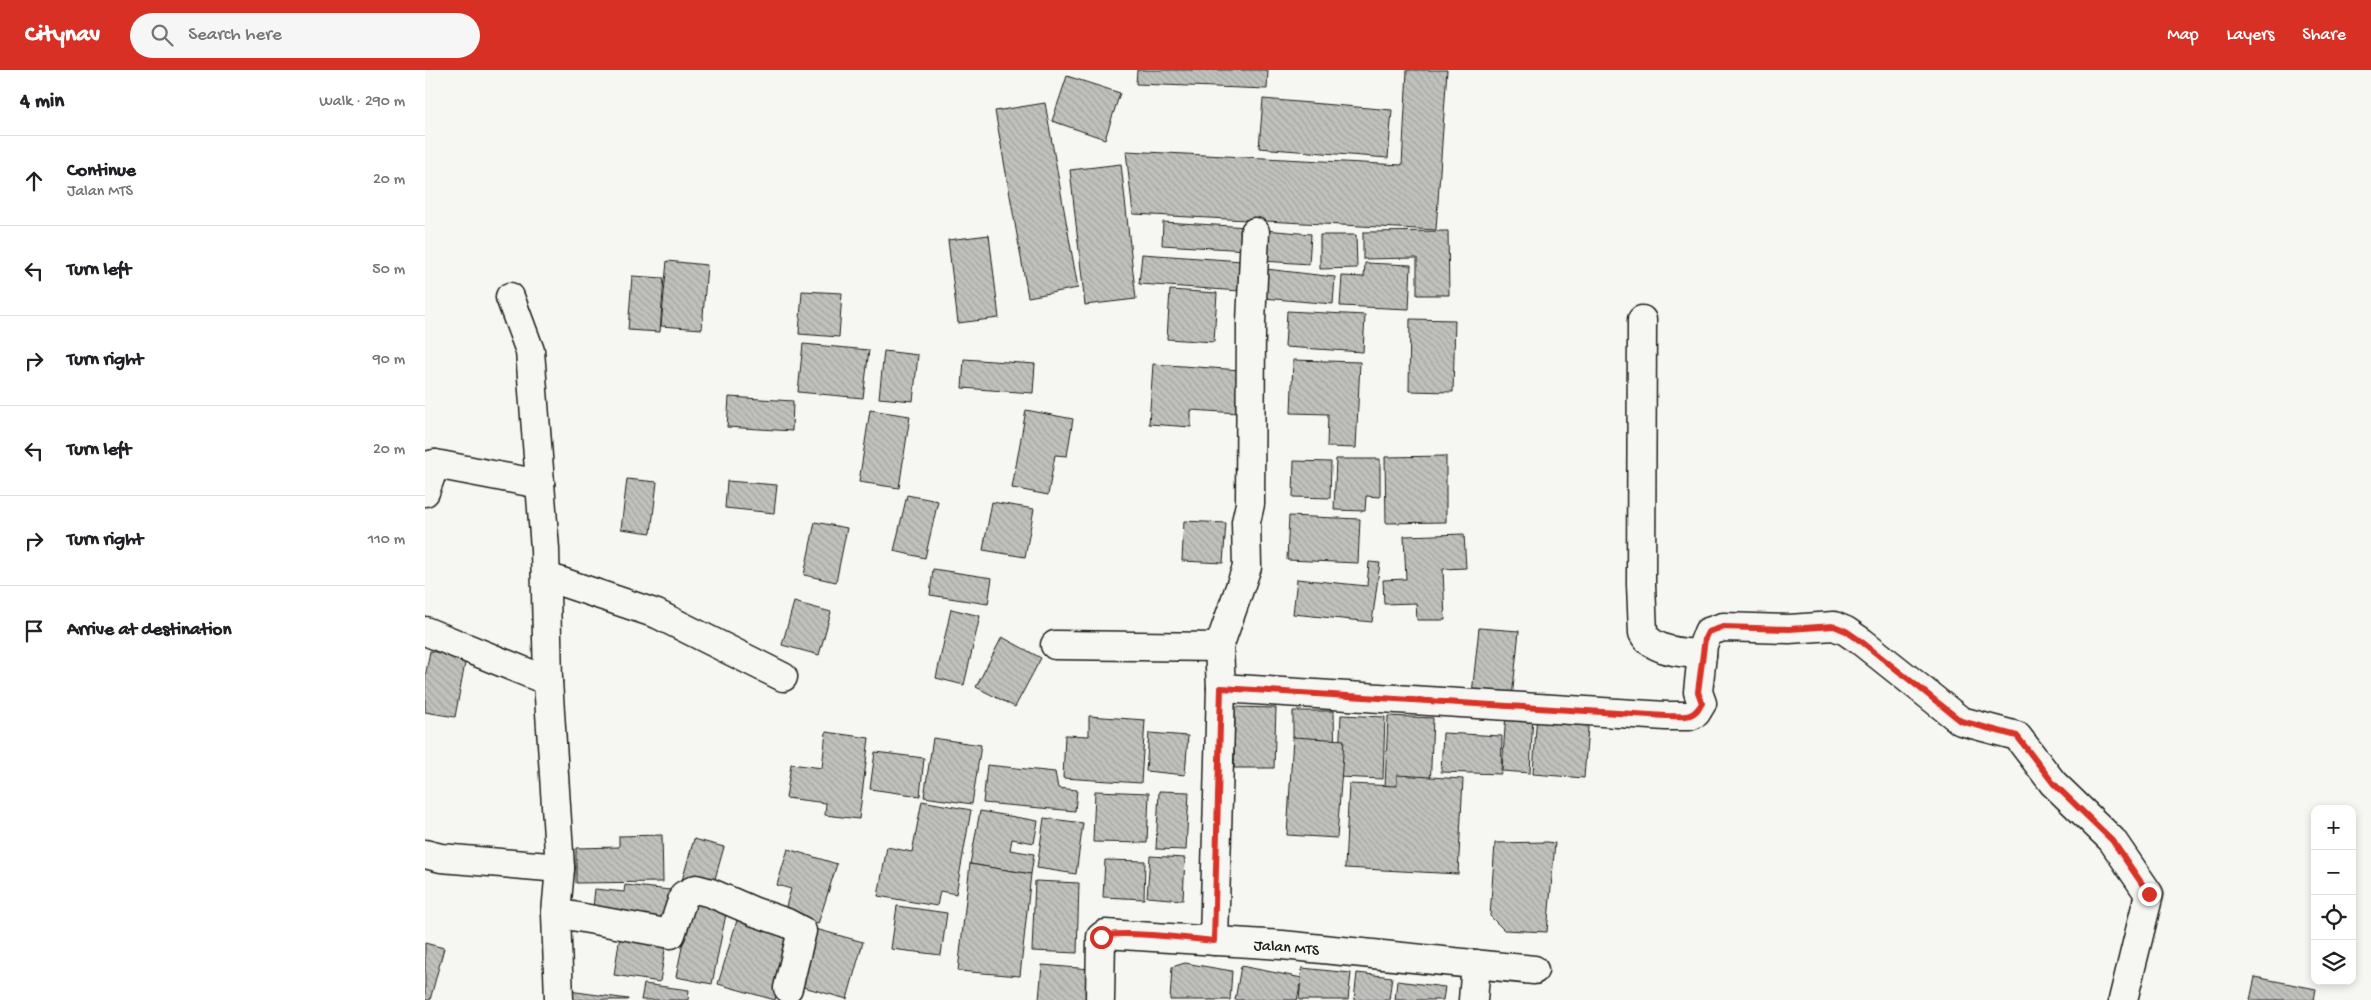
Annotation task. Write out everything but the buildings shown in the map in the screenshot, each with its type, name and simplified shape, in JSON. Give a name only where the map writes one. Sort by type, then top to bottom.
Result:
[{"type":"street","points":[[1214,941],[1221,688],[1219,646],[1247,567],[1246,522],[1250,504],[1251,323],[1255,232]]},
{"type":"street","points":[[510,297],[530,351],[547,577],[548,681],[560,868],[556,913],[559,1000]]},
{"type":"street","points":[[1642,320],[1641,584],[1643,633],[1646,639],[1654,645],[1702,655]]},
{"type":"street","points":[[425,492],[430,465],[540,484]]},
{"type":"street","points":[[547,577],[657,614],[783,677]]},
{"type":"street","points":[[1221,688],[1683,716],[1695,714],[1702,703],[1698,692],[1703,645],[1708,632],[1723,627],[1789,629],[1834,626],[1846,631],[1862,642],[1961,721],[2017,736],[2053,783],[2112,840],[2149,894],[2123,1000]]},
{"type":"street","points":[[425,631],[548,681]]},
{"type":"street","points":[[1055,645],[1219,646]]},
{"type":"street","points":[[425,854],[441,858],[560,868]]},
{"type":"street","points":[[556,913],[671,934],[684,895],[696,890],[711,893],[755,912],[787,922],[802,931],[788,988]]},
{"type":"street","name":"Jalan MTS","points":[[1100,1000],[1099,947],[1101,937],[1105,934],[1214,941],[1534,970]]},
{"type":"street","points":[[1473,1000],[1476,964]]},
{"type":"route","points":[[1101,937],[1105,934],[1139,935],[1214,941],[1221,688],[1690,716],[1698,711],[1702,703],[1698,692],[1705,638],[1708,632],[1723,627],[1789,629],[1810,626],[1834,626],[1846,631],[1862,642],[1961,721],[2017,736],[2053,783],[2112,840],[2149,894]]}]
